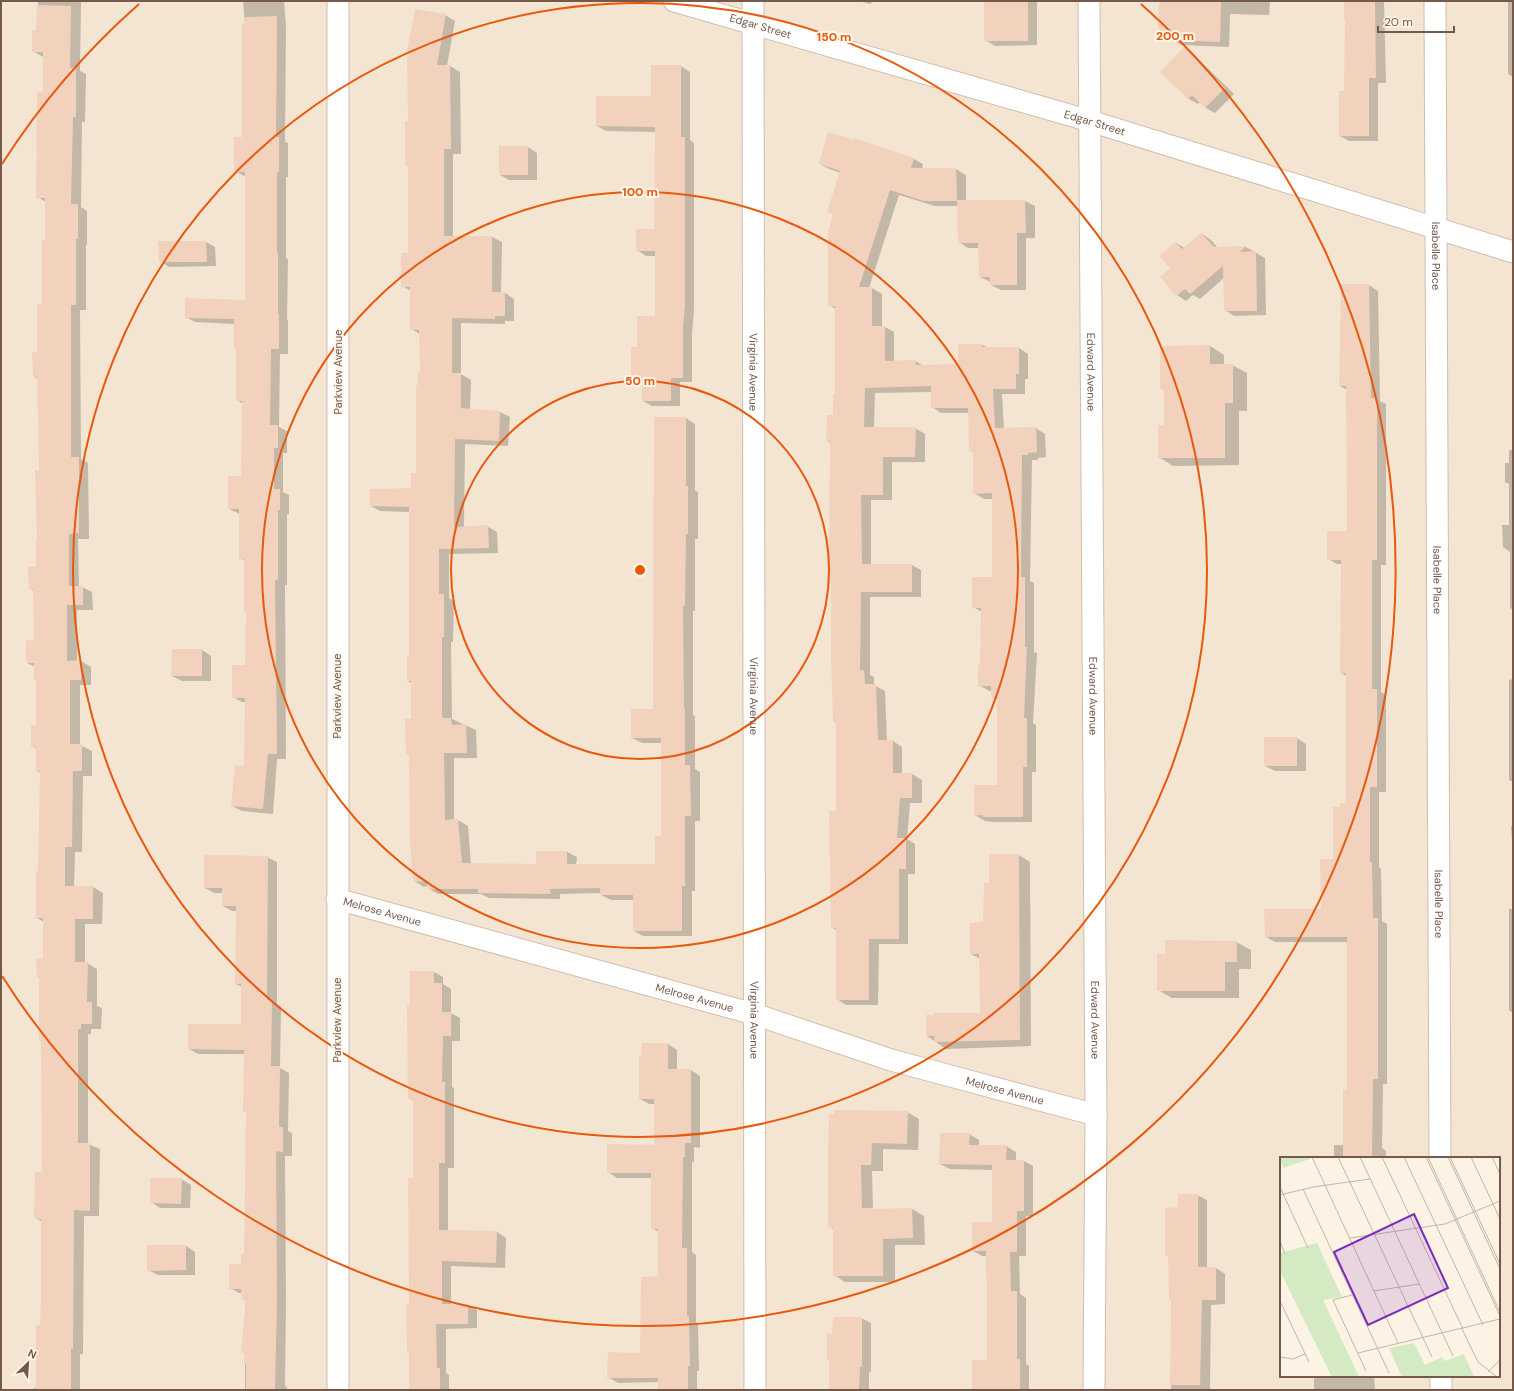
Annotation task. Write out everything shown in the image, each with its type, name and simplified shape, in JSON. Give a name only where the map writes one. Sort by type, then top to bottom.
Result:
[{"type":"street","name":"Parkview Avenue","points":[[338,1],[338,1390]]},
{"type":"street","name":"Edgar Street","points":[[674,1],[1090,122],[1513,252]]},
{"type":"street","name":"Virginia Avenue","points":[[753,1],[755,1390]]},
{"type":"street","name":"Edward Avenue","points":[[1089,1],[1096,1115],[1094,1390]]},
{"type":"street","name":"Isabelle Place","points":[[1436,1],[1440,1157]]},
{"type":"street","name":"Melrose Avenue","points":[[337,898],[754,1014],[891,1060],[1096,1115]]},
{"type":"street","points":[[1441,1377],[1441,1390]]},
{"type":"shaded area","points":[[1,1],[1513,1],[1513,1390],[1,1390]]},
{"type":"building","points":[[984,1],[1028,1],[1028,41],[984,41]]},
{"type":"building","points":[[1159,1],[1221,1],[1220,42],[1170,40],[1158,28]]},
{"type":"building","points":[[1344,1],[1375,1],[1376,78],[1369,78],[1369,136],[1339,136],[1339,91],[1344,91]]},
{"type":"building","points":[[37,5],[71,6],[70,68],[76,68],[76,117],[73,117],[71,204],[78,204],[78,239],[76,239],[76,305],[71,305],[71,457],[79,457],[79,533],[69,534],[69,586],[83,586],[83,605],[67,605],[67,661],[81,660],[81,680],[70,680],[70,744],[82,744],[82,771],[73,771],[72,847],[65,847],[65,886],[93,886],[93,919],[75,919],[75,962],[88,962],[87,1002],[92,1002],[92,1024],[81,1024],[81,1029],[78,1029],[78,1143],[90,1143],[90,1211],[74,1210],[73,1349],[71,1349],[71,1390],[36,1390],[36,1325],[40,1325],[41,1301],[41,1219],[34,1218],[35,1172],[42,1172],[41,1040],[39,1040],[39,978],[37,978],[36,958],[43,958],[43,918],[36,918],[36,871],[38,871],[40,771],[36,771],[36,747],[31,747],[31,725],[36,725],[36,680],[34,680],[34,663],[26,663],[26,640],[34,641],[33,589],[29,589],[28,567],[36,567],[37,541],[35,470],[39,470],[37,377],[33,377],[32,352],[37,352],[37,305],[42,304],[42,239],[45,240],[45,198],[36,198],[37,91],[43,92],[43,52],[32,52],[32,30],[36,30]]},
{"type":"building","points":[[415,9],[446,14],[437,65],[450,65],[451,149],[444,149],[444,236],[492,236],[492,292],[505,292],[505,316],[495,316],[495,319],[452,318],[452,373],[461,373],[461,408],[500,411],[499,441],[455,439],[454,527],[488,525],[489,548],[439,549],[439,594],[444,594],[444,637],[442,637],[442,718],[451,718],[452,725],[466,724],[467,753],[444,753],[445,820],[458,819],[462,863],[536,864],[536,851],[567,851],[567,864],[655,864],[655,836],[661,836],[661,738],[631,738],[631,709],[653,709],[654,417],[686,417],[688,534],[686,534],[685,606],[683,606],[684,709],[685,765],[690,765],[691,816],[685,816],[685,886],[682,886],[682,931],[633,931],[633,895],[600,895],[600,888],[550,889],[551,894],[478,893],[478,889],[427,889],[427,881],[413,882],[410,842],[409,755],[406,755],[405,719],[411,719],[411,681],[407,681],[407,657],[409,657],[409,507],[370,506],[370,489],[411,488],[411,473],[416,473],[416,385],[418,385],[418,372],[420,372],[419,330],[410,330],[410,287],[401,287],[401,253],[408,253],[408,165],[405,165],[405,121],[408,121],[407,51]]},
{"type":"building","points":[[277,16],[276,137],[279,137],[279,172],[277,172],[277,252],[279,349],[271,349],[270,425],[278,425],[278,448],[274,448],[274,489],[280,489],[280,510],[278,510],[278,580],[275,580],[277,754],[268,754],[263,809],[231,806],[235,765],[244,766],[245,698],[232,698],[232,665],[245,665],[246,612],[244,612],[244,559],[239,559],[239,509],[228,509],[228,476],[241,476],[242,401],[236,401],[236,349],[234,349],[234,319],[185,318],[185,298],[245,300],[245,172],[234,172],[234,137],[242,137],[242,24],[245,24],[245,17]]},
{"type":"building","points":[[1184,47],[1225,88],[1205,108],[1192,95],[1188,99],[1160,72]]},
{"type":"building","points":[[651,65],[681,65],[681,137],[685,137],[685,305],[683,328],[683,378],[671,378],[671,401],[642,401],[642,377],[631,378],[631,347],[637,347],[637,316],[655,316],[655,251],[636,251],[636,229],[654,229],[655,127],[596,126],[596,96],[651,96]]},
{"type":"building","points":[[828,132],[854,140],[854,138],[914,158],[911,168],[956,168],[957,200],[1025,200],[1026,233],[1017,233],[1017,285],[990,285],[990,277],[979,277],[978,243],[958,243],[957,201],[924,201],[890,190],[859,287],[872,287],[872,326],[885,326],[885,361],[916,360],[916,365],[958,364],[958,344],[983,344],[982,347],[1019,347],[1019,374],[1016,374],[1016,389],[993,389],[995,428],[1036,427],[1037,452],[1022,455],[1021,577],[1025,577],[1025,647],[1027,647],[1024,718],[1027,718],[1027,767],[1023,767],[1023,817],[974,816],[974,785],[997,785],[997,697],[991,697],[991,686],[978,686],[981,608],[972,608],[972,577],[992,577],[992,493],[973,494],[973,451],[969,451],[968,408],[931,408],[931,386],[865,388],[864,427],[916,427],[915,457],[883,457],[883,495],[861,495],[862,564],[912,564],[912,592],[861,592],[860,670],[864,670],[865,684],[876,684],[878,740],[893,740],[893,773],[912,773],[912,798],[900,798],[897,838],[906,838],[906,869],[899,869],[899,939],[869,939],[869,1000],[836,1000],[836,928],[831,928],[829,811],[836,811],[836,721],[833,722],[831,584],[829,584],[830,441],[826,441],[827,415],[833,415],[833,394],[835,394],[835,306],[828,306],[828,231],[833,214],[827,212],[840,171],[819,164]]},
{"type":"building","points":[[499,146],[528,146],[528,175],[499,175]]},
{"type":"building","points":[[1201,233],[1214,247],[1246,246],[1240,252],[1256,251],[1257,311],[1224,311],[1223,266],[1190,294],[1185,289],[1176,296],[1160,277],[1170,268],[1159,256],[1175,242],[1182,249]]},
{"type":"building","points":[[158,241],[206,241],[207,262],[159,262]]},
{"type":"building","points":[[1341,284],[1369,284],[1371,398],[1377,398],[1377,560],[1372,560],[1372,689],[1377,689],[1377,787],[1370,787],[1370,862],[1372,862],[1373,918],[1378,918],[1378,1079],[1373,1079],[1372,1157],[1343,1157],[1343,1090],[1347,1090],[1347,937],[1265,937],[1264,909],[1321,909],[1320,859],[1333,859],[1333,807],[1340,807],[1340,803],[1346,803],[1346,673],[1340,673],[1341,560],[1327,560],[1327,531],[1347,531],[1346,386],[1339,386]]},
{"type":"building","points":[[1210,345],[1210,364],[1233,364],[1233,403],[1225,403],[1225,458],[1158,458],[1158,425],[1164,425],[1164,389],[1160,389],[1160,346]]},
{"type":"building","points":[[172,649],[202,649],[202,676],[171,676]]},
{"type":"building","points":[[1264,737],[1297,737],[1297,766],[1264,766]]},
{"type":"building","points":[[989,854],[1019,854],[1020,1040],[934,1042],[934,1036],[926,1036],[926,1015],[934,1015],[934,1013],[980,1013],[979,954],[970,954],[970,923],[983,922],[984,883],[989,883]]},
{"type":"building","points":[[204,855],[268,856],[267,1000],[272,1000],[271,1066],[280,1066],[279,1127],[283,1127],[283,1152],[276,1151],[277,1300],[275,1390],[246,1390],[246,1364],[244,1364],[244,1353],[241,1353],[246,1300],[242,1300],[241,1289],[229,1289],[229,1264],[241,1264],[241,1254],[244,1254],[246,1112],[243,1112],[244,1050],[188,1049],[188,1024],[241,1024],[241,984],[235,984],[236,906],[222,906],[222,888],[204,888]]},
{"type":"building","points":[[1165,940],[1237,941],[1237,962],[1225,962],[1225,991],[1157,991],[1157,954],[1165,954]]},
{"type":"building","points":[[410,971],[434,971],[434,983],[442,983],[442,1012],[451,1012],[451,1036],[443,1036],[442,1082],[445,1082],[445,1163],[439,1163],[439,1230],[497,1231],[496,1263],[442,1261],[442,1304],[468,1304],[468,1324],[436,1324],[437,1368],[440,1368],[440,1390],[409,1390],[409,1353],[407,1353],[406,1304],[409,1304],[408,1178],[413,1178],[413,1099],[408,1099],[407,1005],[410,1005]]},
{"type":"building","points":[[642,1043],[668,1043],[668,1069],[691,1069],[691,1143],[685,1143],[685,1157],[683,1157],[682,1248],[687,1248],[687,1316],[689,1316],[690,1366],[688,1366],[688,1390],[658,1390],[658,1378],[607,1378],[608,1352],[640,1353],[641,1277],[658,1276],[658,1229],[651,1229],[651,1173],[607,1173],[607,1144],[654,1145],[654,1099],[639,1099],[639,1056],[641,1056]]},
{"type":"building","points":[[834,1110],[908,1111],[907,1144],[872,1143],[871,1165],[861,1165],[862,1208],[912,1208],[913,1238],[883,1239],[883,1276],[833,1276],[833,1227],[828,1227],[828,1154],[829,1114],[834,1114]]},
{"type":"building","points":[[940,1133],[970,1133],[969,1145],[1007,1145],[1006,1160],[1024,1160],[1024,1211],[1017,1211],[1017,1252],[1010,1252],[1011,1291],[1017,1291],[1017,1359],[1020,1359],[1020,1390],[972,1389],[972,1360],[987,1360],[987,1278],[986,1251],[972,1251],[972,1222],[992,1222],[992,1165],[939,1164]]},
{"type":"building","points":[[150,1178],[182,1178],[181,1204],[150,1203]]},
{"type":"building","points":[[1178,1194],[1198,1194],[1198,1267],[1216,1267],[1216,1300],[1202,1300],[1200,1385],[1170,1385],[1171,1300],[1169,1300],[1168,1256],[1165,1256],[1165,1208],[1178,1207]]},
{"type":"building","points":[[147,1245],[186,1245],[186,1270],[147,1271]]},
{"type":"building","points":[[833,1317],[862,1317],[862,1367],[860,1367],[859,1390],[829,1390],[827,1333],[832,1334]]}]
